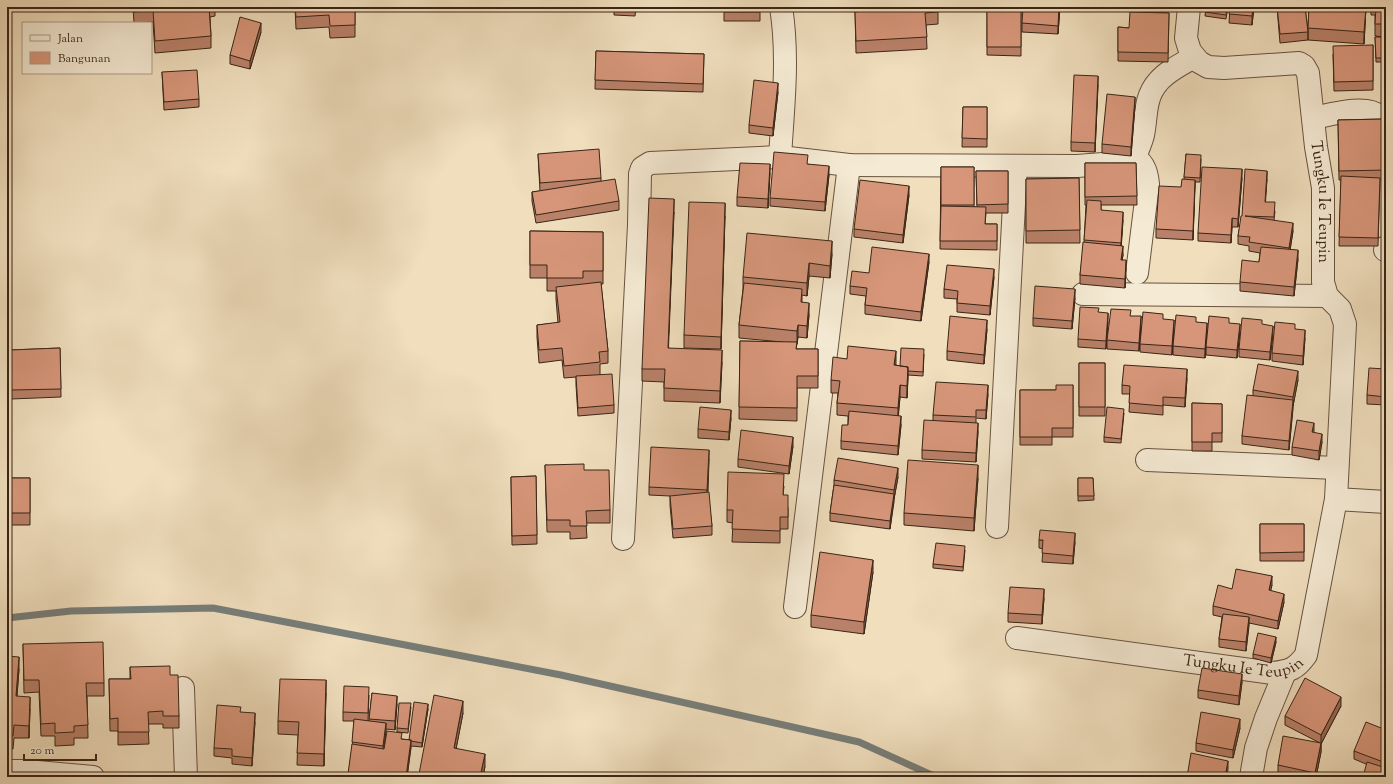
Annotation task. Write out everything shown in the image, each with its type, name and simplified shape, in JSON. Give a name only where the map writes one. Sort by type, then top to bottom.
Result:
[{"type":"street","points":[[780,157],[786,51],[781,7]]},
{"type":"street","points":[[623,539],[639,225],[640,174],[642,168],[650,163],[780,157],[849,165],[1077,166],[1129,162],[1135,158],[1143,135],[1146,107],[1150,95],[1158,82],[1171,70],[1194,57],[1190,51],[1186,38],[1189,7]]},
{"type":"street","name":"Tungku Ie Teupin","points":[[1017,638],[1273,673],[1285,672],[1295,668],[1306,655],[1336,499],[1346,324],[1340,309],[1327,296],[1324,282],[1323,188],[1316,147],[1308,73],[1304,66],[1299,63],[1224,68],[1208,67],[1194,57]]},
{"type":"street","points":[[1314,118],[1363,110],[1378,115],[1386,126]]},
{"type":"street","points":[[1135,158],[1144,166],[1148,184],[1137,273]]},
{"type":"street","points":[[795,607],[849,165]]},
{"type":"street","points":[[997,527],[1016,166]]},
{"type":"street","points":[[1083,294],[1327,296]]},
{"type":"street","points":[[1147,460],[1338,468]]},
{"type":"street","points":[[1336,499],[1386,502]]},
{"type":"street","points":[[1251,777],[1256,748],[1266,718],[1285,672]]},
{"type":"street","points":[[183,688],[186,777]]},
{"type":"street","points":[[7,771],[26,771],[93,777]]},
{"type":"building","points":[[134,7],[209,7],[211,36],[155,41],[153,10],[134,12]]},
{"type":"building","points":[[295,7],[355,7],[355,25],[330,26],[329,15],[296,17]]},
{"type":"building","points":[[724,7],[760,7],[760,12],[724,12]]},
{"type":"building","points":[[862,7],[938,7],[938,12],[925,13],[927,37],[856,41],[855,12],[862,11]]},
{"type":"building","points":[[987,7],[1021,7],[1021,47],[987,47]]},
{"type":"building","points":[[1023,7],[1059,7],[1058,26],[1022,23]]},
{"type":"building","points":[[1206,7],[1227,7],[1226,15],[1205,12]]},
{"type":"building","points":[[1230,7],[1253,7],[1252,16],[1229,14]]},
{"type":"building","points":[[1277,7],[1305,7],[1308,32],[1280,34]]},
{"type":"building","points":[[1309,7],[1366,7],[1364,32],[1308,28]]},
{"type":"building","points":[[1376,7],[1386,7],[1386,24],[1375,24]]},
{"type":"building","points":[[1130,12],[1169,13],[1168,53],[1118,52],[1118,27],[1129,28]]},
{"type":"building","points":[[240,17],[261,23],[250,61],[230,55]]},
{"type":"building","points":[[1375,37],[1386,37],[1386,58],[1376,58]]},
{"type":"building","points":[[1373,45],[1373,81],[1334,82],[1333,46]]},
{"type":"building","points":[[596,51],[704,54],[703,84],[595,80]]},
{"type":"building","points":[[197,70],[199,99],[164,102],[162,72]]},
{"type":"building","points":[[1074,75],[1098,76],[1095,143],[1071,142]]},
{"type":"building","points":[[754,80],[778,83],[773,128],[749,125]]},
{"type":"building","points":[[1107,94],[1135,97],[1131,147],[1102,144]]},
{"type":"building","points":[[963,107],[987,107],[987,139],[962,138]]},
{"type":"building","points":[[1384,119],[1386,170],[1339,171],[1338,120]]},
{"type":"building","points":[[599,149],[601,178],[540,183],[538,154]]},
{"type":"building","points":[[774,152],[808,155],[807,164],[829,166],[825,202],[770,198]]},
{"type":"building","points":[[1186,154],[1201,155],[1200,178],[1184,177]]},
{"type":"building","points":[[740,163],[770,164],[768,199],[737,197]]},
{"type":"building","points":[[1085,163],[1136,163],[1137,196],[1085,197]]},
{"type":"building","points":[[941,167],[974,167],[974,205],[941,205]]},
{"type":"building","points":[[1202,167],[1242,169],[1238,219],[1232,218],[1231,235],[1198,233]]},
{"type":"building","points":[[1245,169],[1267,171],[1265,202],[1275,202],[1274,217],[1245,216],[1293,223],[1289,248],[1249,242],[1250,237],[1238,236],[1242,216]]},
{"type":"building","points":[[976,171],[1008,171],[1008,204],[977,205]]},
{"type":"building","points":[[1341,176],[1380,178],[1378,238],[1339,237]]},
{"type":"building","points":[[1079,178],[1080,230],[1026,231],[1026,179]]},
{"type":"building","points":[[615,179],[619,201],[536,215],[532,192]]},
{"type":"building","points":[[1182,179],[1195,180],[1193,231],[1156,229],[1159,186],[1181,187]]},
{"type":"building","points":[[860,180],[909,186],[903,235],[854,229]]},
{"type":"building","points":[[649,198],[674,199],[668,348],[722,350],[720,391],[664,388],[665,369],[642,369]]},
{"type":"building","points":[[1087,200],[1101,201],[1101,210],[1123,212],[1121,243],[1084,240]]},
{"type":"building","points":[[689,202],[725,203],[721,337],[684,335]]},
{"type":"building","points":[[941,206],[986,207],[985,224],[997,224],[997,241],[940,241]]},
{"type":"building","points":[[530,231],[603,232],[603,271],[583,271],[583,278],[547,278],[547,265],[530,265]]},
{"type":"building","points":[[747,233],[832,241],[830,266],[809,263],[807,283],[743,277]]},
{"type":"building","points":[[1083,242],[1123,246],[1121,260],[1126,260],[1125,279],[1080,275]]},
{"type":"building","points":[[872,247],[929,254],[921,312],[865,305],[867,288],[850,286],[852,271],[869,273]]},
{"type":"building","points":[[1261,247],[1298,250],[1294,287],[1240,282],[1242,260],[1259,262]]},
{"type":"building","points":[[947,265],[994,269],[990,306],[957,303],[958,291],[944,289]]},
{"type":"building","points":[[601,282],[608,351],[599,352],[600,362],[564,366],[562,348],[539,350],[537,325],[560,322],[556,287]]},
{"type":"building","points":[[744,283],[802,289],[801,302],[809,303],[807,326],[798,325],[797,331],[739,325]]},
{"type":"building","points":[[1035,286],[1075,289],[1072,321],[1033,318]]},
{"type":"building","points":[[1080,307],[1099,308],[1098,312],[1108,313],[1106,341],[1078,339]]},
{"type":"building","points":[[1111,309],[1131,310],[1130,316],[1141,316],[1139,343],[1107,340]]},
{"type":"building","points":[[1143,312],[1163,314],[1163,319],[1174,320],[1172,346],[1140,344]]},
{"type":"building","points":[[1176,315],[1196,317],[1196,322],[1207,323],[1205,349],[1173,346]]},
{"type":"building","points":[[950,316],[987,320],[984,355],[947,351]]},
{"type":"building","points":[[1209,316],[1229,318],[1229,323],[1240,324],[1237,350],[1206,347]]},
{"type":"building","points":[[1242,318],[1262,320],[1262,324],[1273,326],[1270,352],[1239,349]]},
{"type":"building","points":[[1275,322],[1295,324],[1295,329],[1305,330],[1303,356],[1272,353]]},
{"type":"building","points":[[740,341],[797,342],[796,349],[818,349],[818,376],[797,376],[797,408],[739,407]]},
{"type":"building","points":[[848,346],[896,351],[894,365],[908,367],[907,386],[900,385],[898,408],[837,403],[840,381],[831,380],[833,357],[847,359]]},
{"type":"building","points":[[60,348],[61,389],[11,390],[10,350]]},
{"type":"building","points":[[901,348],[924,349],[923,372],[908,371],[908,367],[900,366]]},
{"type":"building","points":[[1079,363],[1105,363],[1105,407],[1079,407]]},
{"type":"building","points":[[1258,364],[1298,371],[1293,397],[1253,390]]},
{"type":"building","points":[[1124,365],[1187,369],[1185,398],[1163,397],[1163,406],[1129,403],[1130,386],[1122,385]]},
{"type":"building","points":[[1369,368],[1386,369],[1386,397],[1367,395]]},
{"type":"building","points":[[612,374],[614,405],[578,408],[576,376]]},
{"type":"building","points":[[936,382],[988,385],[986,410],[976,410],[976,417],[933,415]]},
{"type":"building","points":[[1056,385],[1073,385],[1073,428],[1052,428],[1052,437],[1020,437],[1020,390],[1056,390]]},
{"type":"building","points":[[1247,395],[1293,400],[1289,441],[1242,436]]},
{"type":"building","points":[[1192,403],[1222,404],[1222,433],[1212,433],[1212,442],[1192,442]]},
{"type":"building","points":[[700,407],[731,410],[729,432],[698,429]]},
{"type":"building","points":[[1107,407],[1124,409],[1121,439],[1104,437]]},
{"type":"building","points":[[849,411],[901,416],[898,446],[841,441],[842,425],[848,425]]},
{"type":"building","points":[[924,420],[978,423],[976,453],[922,450]]},
{"type":"building","points":[[1297,420],[1314,423],[1312,432],[1322,434],[1319,451],[1292,447]]},
{"type":"building","points":[[741,430],[793,437],[789,466],[738,459]]},
{"type":"building","points":[[651,447],[709,450],[707,490],[649,487]]},
{"type":"building","points":[[838,458],[898,468],[894,490],[834,480]]},
{"type":"building","points":[[908,460],[978,465],[974,518],[904,513]]},
{"type":"building","points":[[584,464],[584,470],[609,470],[610,510],[586,511],[587,526],[570,526],[570,520],[547,520],[545,465]]},
{"type":"building","points":[[728,472],[784,474],[783,495],[788,495],[788,517],[780,517],[780,531],[732,529],[733,510],[727,510]]},
{"type":"building","points":[[536,476],[537,535],[512,536],[511,477]]},
{"type":"building","points":[[7,478],[30,478],[30,513],[7,513]]},
{"type":"building","points":[[1078,478],[1093,478],[1094,496],[1078,496]]},
{"type":"building","points":[[834,485],[894,494],[890,521],[830,513]]},
{"type":"building","points":[[709,492],[712,526],[673,529],[670,496]]},
{"type":"building","points":[[7,516],[9,516],[8,561],[7,561]]},
{"type":"building","points":[[1260,524],[1304,524],[1304,552],[1260,553]]},
{"type":"building","points":[[1040,530],[1075,533],[1073,556],[1042,553],[1043,540],[1039,540]]},
{"type":"building","points":[[936,543],[965,546],[963,567],[933,564]]},
{"type":"building","points":[[820,552],[873,560],[864,622],[811,615]]},
{"type":"building","points":[[1236,569],[1272,576],[1269,590],[1284,594],[1278,621],[1213,606],[1218,585],[1232,589]]},
{"type":"building","points":[[1010,587],[1044,589],[1042,615],[1008,613]]},
{"type":"building","points":[[1223,614],[1249,617],[1246,642],[1219,639]]},
{"type":"building","points":[[1258,633],[1276,637],[1271,658],[1253,654]]},
{"type":"building","points":[[103,642],[104,683],[86,683],[88,725],[74,726],[74,732],[55,733],[55,723],[41,724],[39,680],[24,680],[23,644]]},
{"type":"building","points":[[7,656],[19,657],[16,696],[30,697],[29,726],[14,725],[13,736],[7,736]]},
{"type":"building","points":[[170,666],[170,675],[178,675],[179,716],[163,716],[163,711],[148,712],[149,732],[118,732],[118,718],[110,719],[109,679],[131,679],[130,667]]},
{"type":"building","points":[[1202,668],[1242,674],[1239,696],[1198,690]]},
{"type":"building","points":[[1305,678],[1341,697],[1321,735],[1285,716]]},
{"type":"building","points":[[280,679],[326,680],[324,754],[297,753],[299,722],[278,721]]},
{"type":"building","points":[[344,686],[369,687],[368,713],[343,712]]},
{"type":"building","points":[[372,693],[397,696],[395,721],[369,719]]},
{"type":"building","points":[[434,695],[463,701],[454,748],[485,754],[480,777],[435,777],[419,774]]},
{"type":"building","points":[[414,702],[428,704],[422,743],[409,740]]},
{"type":"building","points":[[399,703],[411,703],[408,729],[397,728]]},
{"type":"building","points":[[217,705],[241,707],[240,712],[255,713],[252,758],[232,756],[232,749],[214,748]]},
{"type":"building","points":[[1201,712],[1240,719],[1233,750],[1196,743]]},
{"type":"building","points":[[354,719],[386,723],[383,746],[352,742]]},
{"type":"building","points":[[1366,722],[1386,730],[1386,763],[1354,751]]},
{"type":"building","points":[[387,731],[402,733],[401,739],[411,740],[406,777],[371,777],[348,774],[352,744],[384,749]]},
{"type":"building","points":[[1283,736],[1321,743],[1315,773],[1278,765]]},
{"type":"building","points":[[1191,753],[1228,761],[1225,777],[1187,777]]},
{"type":"building","points":[[1367,762],[1386,768],[1386,777],[1363,777]]},
{"type":"waterway","points":[[7,618],[71,611],[213,608],[561,675],[859,742],[936,777]]}]
